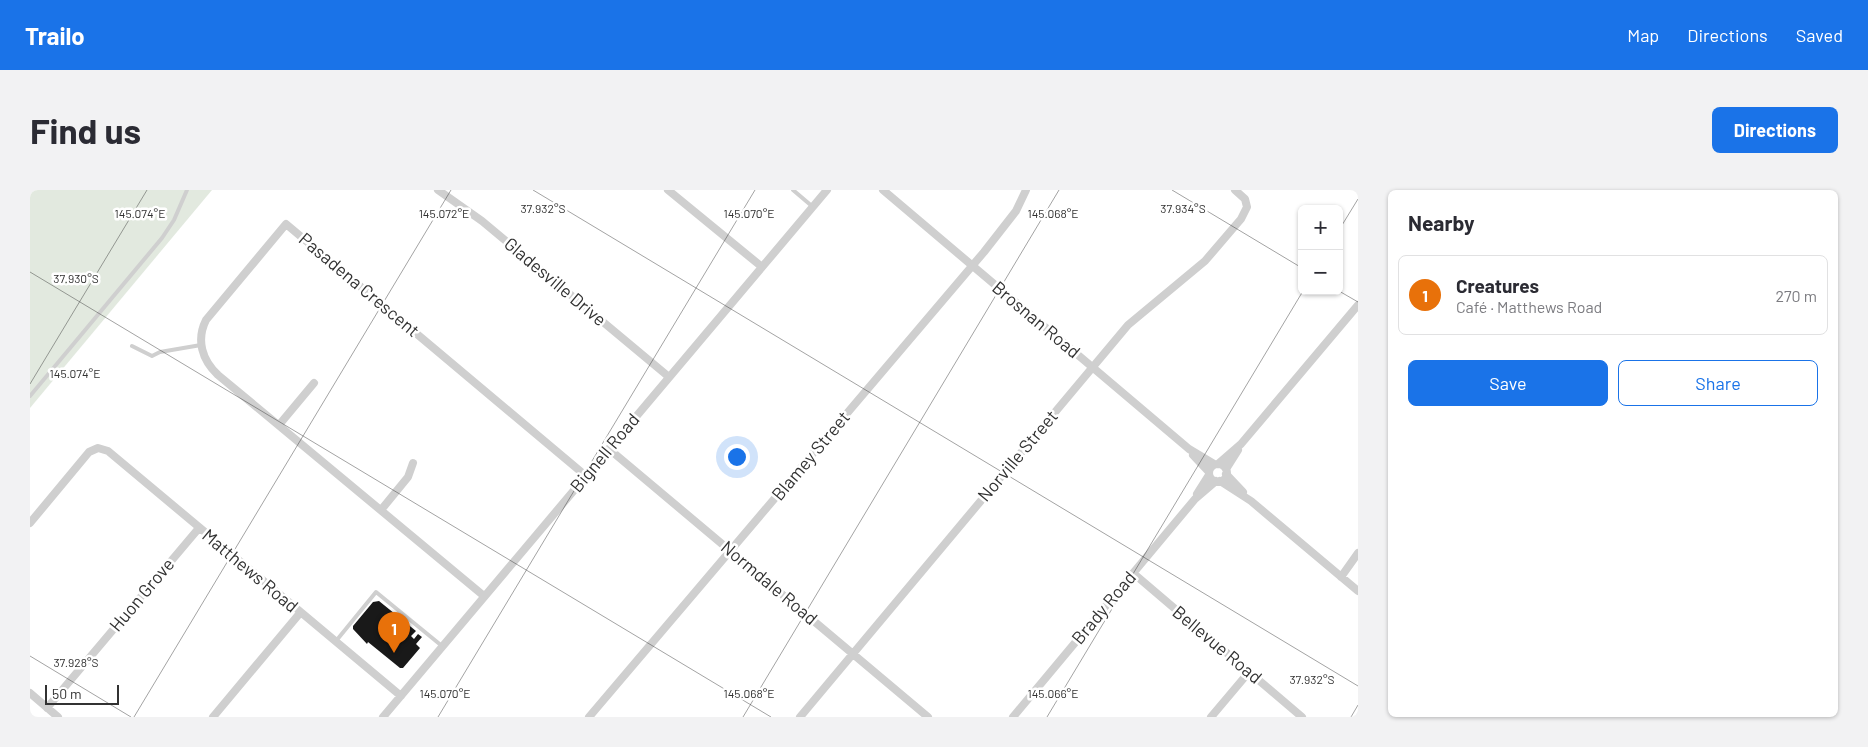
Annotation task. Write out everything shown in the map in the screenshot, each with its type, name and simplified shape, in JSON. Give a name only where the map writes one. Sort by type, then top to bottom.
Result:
[{"type":"street","name":"Gladesville Drive","points":[[438,190],[482,221],[669,377]]},
{"type":"street","points":[[668,190],[762,267]]},
{"type":"street","name":"Bignell Road","points":[[383,717],[827,190]]},
{"type":"street","name":"Brosnan Road","points":[[883,190],[1189,449],[1226,471]]},
{"type":"street","name":"Blamey Street","points":[[589,717],[972,266],[1016,211],[1026,190]]},
{"type":"street","name":"Norville Street","points":[[800,717],[1136,316],[1205,260],[1242,219],[1247,207],[1245,199],[1235,190]]},
{"type":"street","name":"Pasadena Crescent","points":[[201,345],[204,326],[210,315],[286,224],[586,476]]},
{"type":"street","points":[[1251,501],[1226,471],[1241,444],[1358,305]]},
{"type":"street","points":[[201,345],[205,357],[213,370],[484,596]]},
{"type":"street","points":[[279,425],[314,382]]},
{"type":"street","points":[[1216,464],[1241,444]]},
{"type":"street","name":"Matthews Road","points":[[30,522],[89,452],[98,448],[108,451],[400,696]]},
{"type":"street","name":"Normdale Road","points":[[609,449],[928,717]]},
{"type":"street","name":"Brosnan Road","points":[[1189,449],[1209,474],[1218,481]]},
{"type":"street","points":[[381,510],[408,477],[413,463]]},
{"type":"street","name":"Brady Road","points":[[1013,717],[1195,498],[1216,464]]},
{"type":"street","name":"Brady Road","points":[[1195,498],[1218,481],[1226,471]]},
{"type":"street","points":[[1218,481],[1251,501],[1358,591]]},
{"type":"street","name":"Huon Grove","points":[[48,708],[199,528]]},
{"type":"street","points":[[1341,577],[1358,553]]},
{"type":"street","name":"Bellevue Road","points":[[1133,574],[1302,717]]},
{"type":"street","points":[[212,717],[300,613]]},
{"type":"street","points":[[1212,717],[1249,672]]},
{"type":"street","points":[[30,694],[58,717]]},
{"type":"lane","points":[[30,396],[162,238],[174,220],[187,190]]},
{"type":"lane","points":[[793,190],[813,207]]},
{"type":"lane","points":[[132,346],[152,356],[160,352],[201,345]]},
{"type":"lane","points":[[335,642],[376,592],[442,646]]},
{"type":"shaded area","points":[[30,190],[212,190],[30,408]]},
{"type":"building","points":[[379,601],[416,631],[411,636],[414,639],[418,634],[422,637],[416,644],[420,648],[403,668],[400,668],[368,642],[367,644],[353,629],[353,626],[373,602]]},
{"type":"place","name":"Creatures","points":[[394,653]]}]
